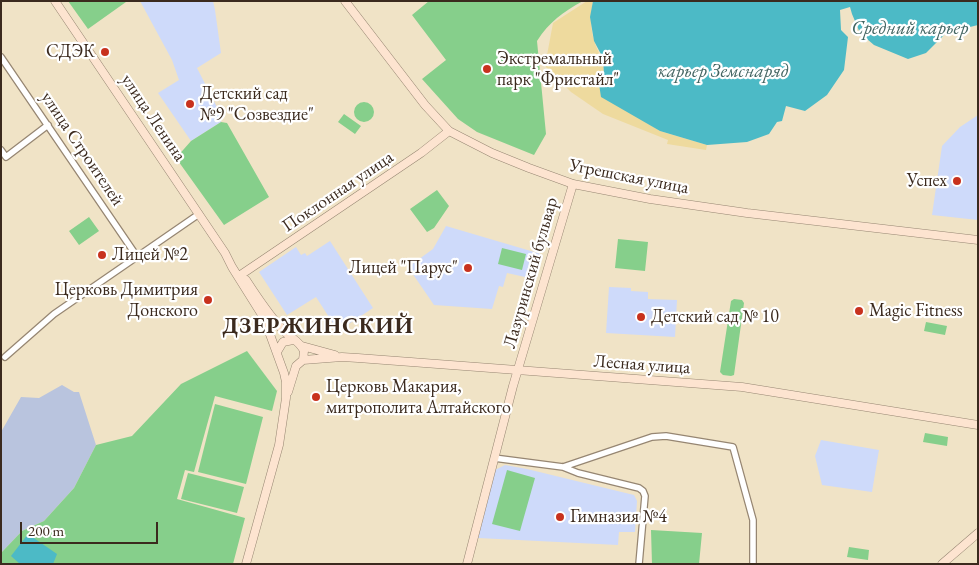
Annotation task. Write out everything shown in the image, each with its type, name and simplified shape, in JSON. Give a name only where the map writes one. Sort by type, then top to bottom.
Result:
[{"type":"street","name":"улица Ленина","points":[[55,1],[269,315],[293,340],[302,346],[342,357]]},
{"type":"street","name":"Угрешская улица","points":[[345,1],[425,105],[448,131],[492,153],[573,184],[650,199],[741,212],[978,240]]},
{"type":"street","name":"улица Строителей","points":[[1,57],[138,258]]},
{"type":"street","points":[[1,150],[6,157],[48,125]]},
{"type":"street","name":"Поклонная улица","points":[[242,274],[422,153],[448,131]]},
{"type":"street","name":"Лазуринский бульвар","points":[[467,564],[518,370],[573,184]]},
{"type":"street","points":[[5,357],[54,314],[138,258],[199,214]]},
{"type":"street","name":"улица Ленина","points":[[225,253],[264,318],[286,382],[286,398]]},
{"type":"street","points":[[293,340],[283,342],[278,356],[287,367],[296,366],[303,360],[304,351],[302,346]]},
{"type":"street","name":"Лесная улица","points":[[303,360],[342,357],[742,387],[978,425]]},
{"type":"street","name":"улица Ленина","points":[[246,564],[278,445],[286,398],[296,366]]},
{"type":"street","points":[[563,467],[652,437],[666,436],[733,446],[753,520],[753,564]]},
{"type":"street","points":[[494,458],[563,467],[578,473],[643,490],[645,496],[639,564]]},
{"type":"street","points":[[942,564],[978,533]]},
{"type":"shaded area","points":[[140,1],[213,1],[221,53],[197,68],[221,115],[221,122],[191,141],[158,93],[179,80],[172,60]]},
{"type":"shaded area","name":"Успех","points":[[978,115],[978,220],[932,215],[942,146],[960,127]]},
{"type":"shaded area","points":[[446,226],[541,254],[534,279],[507,273],[503,287],[499,286],[492,309],[434,305],[408,267],[433,249]]},
{"type":"shaded area","points":[[330,241],[373,308],[338,331],[316,297],[287,315],[259,272],[296,247],[301,255],[305,253],[307,256]]},
{"type":"shaded area","name":"Детский сад № 10","points":[[609,287],[631,288],[631,291],[648,292],[648,299],[677,300],[675,337],[606,333]]},
{"type":"shaded area","points":[[62,385],[74,392],[79,392],[96,445],[74,488],[44,521],[22,531],[1,553],[1,432],[21,397],[39,398]]},
{"type":"shaded area","points":[[821,440],[879,450],[872,492],[822,485],[815,456]]},
{"type":"shaded area","name":"Гимназия №4","points":[[505,465],[634,495],[637,501],[635,532],[619,532],[618,545],[478,538],[495,470]]},
{"type":"green space","points":[[68,1],[125,1],[126,2],[88,29]]},
{"type":"green space","name":"Экстремальный парк \"Фристайл\"","points":[[429,1],[583,1],[557,18],[546,28],[537,41],[546,134],[534,155],[477,132],[458,119],[422,79],[446,60],[412,15]]},
{"type":"green space","points":[[364,102],[371,105],[374,112],[371,119],[364,122],[357,119],[354,112],[357,105]]},
{"type":"green space","points":[[344,114],[361,126],[355,134],[338,122]]},
{"type":"green space","points":[[221,122],[227,123],[269,197],[224,225],[176,158],[191,141]]},
{"type":"green space","points":[[437,190],[449,206],[434,228],[427,232],[410,209]]},
{"type":"green space","points":[[89,217],[99,231],[79,245],[69,231]]},
{"type":"green space","points":[[618,239],[648,242],[645,271],[615,268]]},
{"type":"green space","points":[[502,248],[526,254],[522,270],[498,264]]},
{"type":"green space","points":[[734,299],[742,300],[744,303],[734,375],[731,376],[723,375],[720,372],[731,301]]},
{"type":"green space","points":[[926,322],[947,326],[945,335],[924,331]]},
{"type":"green space","points":[[247,351],[277,391],[272,411],[215,396],[194,472],[185,470],[177,499],[245,518],[233,564],[1,564],[1,553],[22,531],[44,521],[74,488],[96,445],[132,436],[181,384]]},
{"type":"green space","points":[[215,404],[263,417],[246,484],[198,472]]},
{"type":"green space","points":[[925,433],[948,437],[947,446],[923,442]]},
{"type":"green space","points":[[507,470],[535,478],[520,531],[492,524]]},
{"type":"green space","points":[[188,473],[244,487],[237,513],[181,499]]},
{"type":"green space","points":[[651,530],[702,533],[699,564],[652,564]]},
{"type":"green space","points":[[849,547],[869,550],[868,560],[847,557]]},
{"type":"sand","points":[[587,1],[593,1],[592,30],[604,65],[604,71],[599,84],[633,114],[660,131],[707,145],[706,150],[667,144],[668,140],[603,114],[571,92],[545,66],[553,23]]},
{"type":"water","name":"карьер Земснаряд","points":[[593,1],[978,1],[978,25],[946,33],[926,53],[908,59],[874,45],[860,33],[850,7],[840,10],[841,30],[848,37],[844,70],[827,95],[805,111],[786,106],[782,121],[777,122],[769,134],[747,142],[707,145],[660,131],[601,97],[599,84],[604,75],[603,58],[594,41],[590,17]]},
{"type":"water","points":[[28,534],[57,554],[53,564],[20,564],[11,556]]},
{"type":"place","name":"СДЭК","points":[[105,52]]},
{"type":"place","name":"Экстремальный парк \"Фристайл\"","points":[[487,69]]},
{"type":"place","name":"Детский сад №9 \"Созвездие\"","points":[[190,104]]},
{"type":"place","name":"Успех","points":[[957,181]]},
{"type":"place","name":"Лицей №2","points":[[102,255]]},
{"type":"place","name":"Лицей \"Парус\"","points":[[468,268]]},
{"type":"place","name":"Церковь Димитрия Донского","points":[[208,300]]},
{"type":"place","name":"Magic Fitness","points":[[859,311]]},
{"type":"place","name":"Детский сад № 10","points":[[641,317]]},
{"type":"place","name":"Церковь Макария, митрополита Алтайского","points":[[316,397]]},
{"type":"place","name":"Гимназия №4","points":[[560,517]]},
{"type":"district","name":"ДЗЕРЖИНСКИЙ","points":[[318,327]]},
{"type":"water label","name":"Средний карьер","points":[[910,29]]}]
